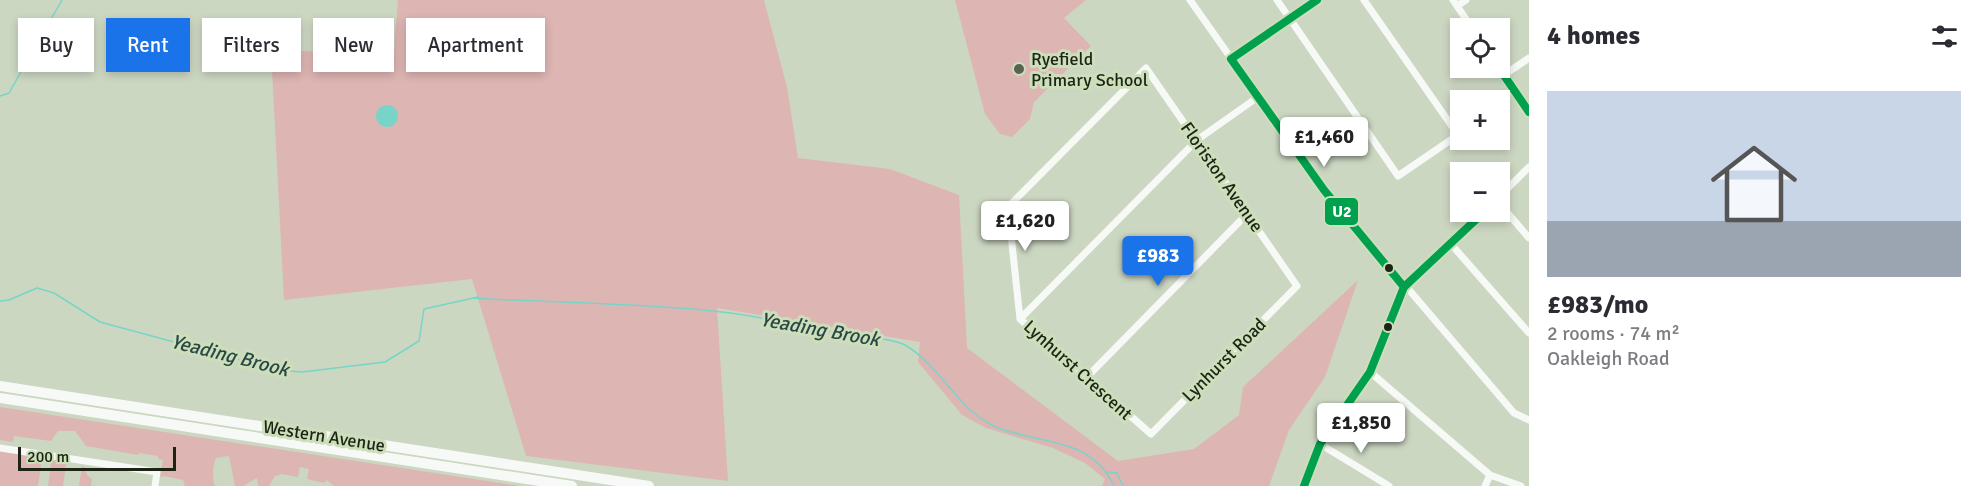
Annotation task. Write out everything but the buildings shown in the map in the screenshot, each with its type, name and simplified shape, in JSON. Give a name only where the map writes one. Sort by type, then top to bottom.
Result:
[{"type":"highway","name":"Western Avenue","points":[[0,386],[649,486]]},
{"type":"highway","name":"Western Avenue","points":[[0,398],[572,486]]},
{"type":"street","points":[[1190,0],[1324,190],[1514,414],[1529,420]]},
{"type":"street","points":[[1277,0],[1398,176],[1458,135],[1364,0]]},
{"type":"street","points":[[1231,59],[1317,0]]},
{"type":"street","points":[[1465,18],[1455,3],[1466,0]]},
{"type":"street","points":[[1510,71],[1529,58]]},
{"type":"street","name":"Floriston Avenue","points":[[1146,68],[1297,286]]},
{"type":"street","name":"Lynhurst Crescent","points":[[1146,68],[1008,207],[1020,319],[1150,434]]},
{"type":"street","points":[[1506,78],[1529,112]]},
{"type":"street","points":[[1020,319],[1197,140],[1258,97]]},
{"type":"street","points":[[1510,186],[1529,167]]},
{"type":"street","points":[[1087,377],[1247,214]]},
{"type":"street","points":[[1510,216],[1529,238]]},
{"type":"street","points":[[1304,486],[1320,444],[1370,372],[1404,287],[1473,222]]},
{"type":"street","points":[[1450,243],[1529,333]]},
{"type":"street","name":"Lynhurst Road","points":[[1150,434],[1297,286]]},
{"type":"street","points":[[1370,372],[1490,475],[1521,486]]},
{"type":"street","points":[[1320,444],[1389,486]]},
{"type":"street","points":[[0,448],[157,472],[155,486]]},
{"type":"street","points":[[1485,486],[1490,475]]},
{"type":"shaded area","points":[[398,0],[764,0],[787,87],[798,158],[890,169],[959,195],[967,348],[1118,461],[1194,449],[1239,415],[1243,387],[1358,280],[1325,377],[1289,430],[1269,486],[1102,486],[1105,479],[1085,463],[1053,448],[986,428],[962,415],[918,362],[920,342],[717,308],[728,481],[526,456],[472,279],[284,300],[272,72],[301,72],[301,51],[313,51],[313,72],[394,72]]},
{"type":"shaded area","name":"Ryefield Primary School","points":[[955,0],[1086,0],[1064,18],[1091,46],[1034,102],[1030,119],[1012,137],[1000,134],[985,114]]},
{"type":"shaded area","points":[[0,407],[520,486],[334,486],[327,480],[324,483],[307,479],[309,469],[300,467],[298,477],[282,474],[275,476],[269,486],[258,486],[257,478],[243,486],[235,486],[229,456],[216,458],[213,475],[214,485],[217,486],[185,486],[183,480],[160,477],[163,460],[158,459],[158,456],[86,446],[75,431],[58,431],[51,441],[14,436],[13,442],[0,440]]},
{"type":"shaded area","points":[[0,451],[38,458],[41,465],[38,486],[0,486]]},
{"type":"shaded area","points":[[56,459],[66,464],[63,486],[48,486],[51,463]]},
{"type":"shaded area","points":[[82,466],[92,479],[91,486],[79,486]]},
{"type":"water","points":[[387,105],[395,108],[398,116],[395,124],[387,127],[379,124],[376,116],[379,108]]},
{"type":"waterway","name":"Yeading Brook","points":[[0,96],[9,93],[62,0]]},
{"type":"waterway","name":"Yeading Brook","points":[[0,301],[9,300],[37,288],[54,293],[100,322],[277,370],[302,372],[385,362],[419,341],[424,309],[478,297]]},
{"type":"waterway","name":"Yeading Brook","points":[[473,298],[722,312],[833,332],[881,338],[899,343],[918,354],[929,364],[959,398],[981,418],[1010,432],[1077,450],[1091,458],[1104,470],[1114,486]]},
{"type":"waterway","points":[[1108,472],[1117,473],[1123,486]]},
{"type":"transit line","name":"U2","points":[[1231,59],[1317,0]]},
{"type":"transit line","name":"U2","points":[[1231,59],[1324,190],[1404,287]]},
{"type":"transit line","name":"U2","points":[[1506,78],[1529,112]]},
{"type":"transit line","name":"U2","points":[[1304,486],[1320,444],[1370,372],[1404,287],[1473,222]]},
{"type":"place","name":"Ryefield Primary School","points":[[1019,69]]}]
